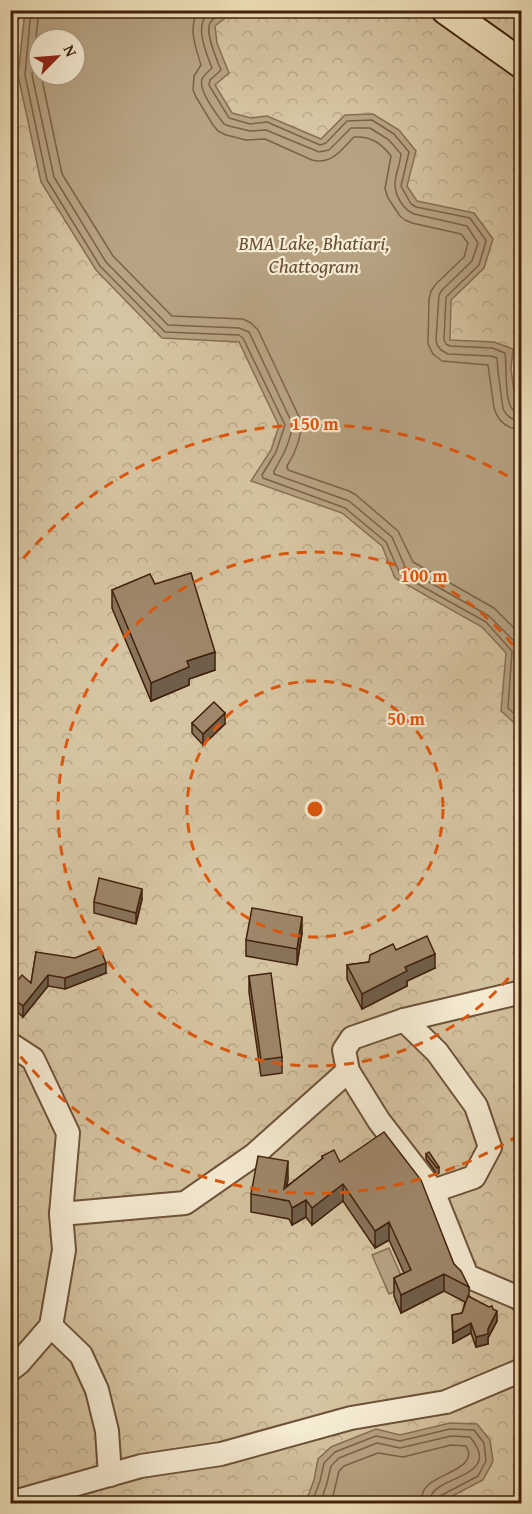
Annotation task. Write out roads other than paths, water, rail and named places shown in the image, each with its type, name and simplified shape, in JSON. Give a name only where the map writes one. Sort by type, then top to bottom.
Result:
[{"type":"main road","points":[[446,10],[522,64]]},
{"type":"street","points":[[521,1298],[467,1276],[433,1191],[379,1121],[348,1071],[344,1050],[351,1038],[404,1020],[522,992]]},
{"type":"street","points":[[404,1020],[437,1052],[476,1106],[490,1148],[474,1177],[433,1191]]},
{"type":"street","points":[[10,1044],[33,1059],[68,1132],[61,1214],[64,1250],[51,1326],[20,1363],[10,1370]]},
{"type":"street","points":[[61,1214],[185,1203],[254,1155],[348,1071]]},
{"type":"street","points":[[51,1326],[81,1355],[97,1390],[107,1431],[110,1475]]},
{"type":"street","points":[[10,1503],[141,1466],[221,1454],[351,1418],[446,1402],[522,1370]]},
{"type":"water","name":"BMA Lake, Bhatiari, Chattogram","points":[[25,11],[230,11],[233,12],[215,26],[217,43],[229,73],[215,85],[232,113],[251,118],[267,116],[321,139],[345,115],[373,114],[399,130],[416,151],[407,186],[417,201],[474,213],[493,239],[484,268],[451,300],[450,340],[494,342],[513,349],[511,369],[516,405],[522,408],[521,729],[501,711],[506,653],[482,627],[395,578],[382,546],[342,513],[251,481],[271,450],[279,426],[239,342],[162,338],[96,270],[41,182],[18,75]]},
{"type":"water","points":[[389,1248],[406,1287],[389,1294],[372,1255]]},
{"type":"water","points":[[450,1423],[477,1424],[490,1440],[493,1461],[483,1480],[439,1503],[309,1503],[308,1496],[318,1459],[331,1447],[376,1429],[400,1435]]}]
